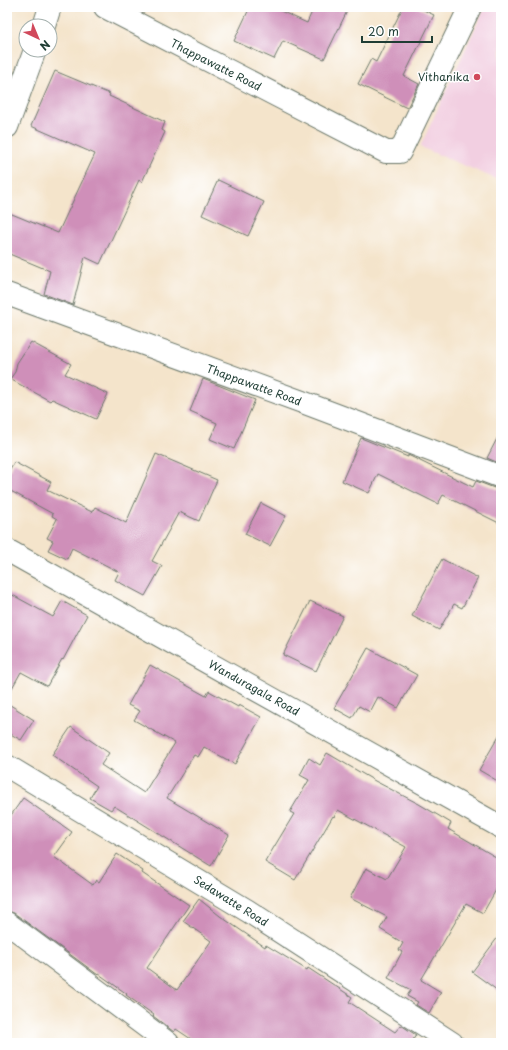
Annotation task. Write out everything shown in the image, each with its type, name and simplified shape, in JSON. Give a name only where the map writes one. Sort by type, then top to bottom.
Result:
[{"type":"street","points":[[47,18],[50,7]]},
{"type":"street","name":"Thappawatte Road","points":[[105,7],[386,152],[400,152],[470,7]]},
{"type":"street","points":[[7,127],[32,58]]},
{"type":"street","name":"Thappawatte Road","points":[[7,294],[305,403],[501,477]]},
{"type":"street","name":"Wanduragala Road","points":[[7,550],[501,827]]},
{"type":"street","name":"Sedawatte Road","points":[[7,766],[248,911],[452,1043]]},
{"type":"street","points":[[7,923],[168,1043]]},
{"type":"shaded area","name":"Vithanika","points":[[485,7],[501,7],[501,181],[420,147]]},
{"type":"building","points":[[250,7],[272,7],[307,23],[314,7],[349,7],[324,59],[283,41],[274,59],[234,41]]},
{"type":"building","points":[[403,7],[417,7],[434,15],[404,76],[419,84],[407,108],[358,84],[371,59],[376,62]]},
{"type":"building","points":[[55,71],[110,94],[109,96],[165,122],[162,130],[165,132],[142,182],[139,180],[100,264],[85,257],[73,305],[44,294],[50,271],[7,253],[7,212],[58,233],[95,154],[31,126]]},
{"type":"building","points":[[218,180],[264,202],[248,236],[202,215]]},
{"type":"building","points":[[31,342],[71,364],[65,374],[108,394],[96,419],[52,399],[50,401],[10,379],[15,372],[17,363]]},
{"type":"building","points":[[203,379],[255,400],[234,449],[210,439],[217,423],[190,411]]},
{"type":"building","points":[[501,431],[501,464],[487,458]]},
{"type":"building","points":[[361,438],[408,457],[408,455],[473,487],[476,481],[497,489],[501,489],[501,524],[443,495],[438,504],[378,474],[369,493],[342,481]]},
{"type":"building","points":[[156,454],[217,480],[199,521],[179,512],[152,561],[162,566],[145,596],[115,580],[119,572],[72,548],[67,559],[48,550],[53,541],[47,538],[57,519],[52,516],[53,514],[7,489],[7,474],[14,462],[51,482],[47,490],[92,512],[95,507],[126,523]]},
{"type":"building","points":[[261,503],[286,516],[270,546],[245,534]]},
{"type":"building","points":[[442,559],[478,578],[462,608],[454,604],[439,630],[412,616]]},
{"type":"building","points":[[7,592],[53,617],[62,601],[87,615],[47,686],[21,672],[7,697]]},
{"type":"building","points":[[310,601],[343,616],[316,671],[283,655]]},
{"type":"building","points":[[368,648],[417,675],[398,708],[378,697],[370,712],[359,706],[352,718],[334,708]]},
{"type":"building","points":[[150,665],[206,696],[209,691],[238,707],[239,705],[261,717],[235,764],[204,747],[198,757],[194,755],[167,798],[229,835],[211,866],[114,806],[111,810],[90,798],[97,786],[52,755],[71,727],[109,753],[101,765],[144,793],[175,743],[134,720],[140,711],[128,705]]},
{"type":"building","points":[[7,703],[34,720],[21,740],[7,732]]},
{"type":"building","points":[[501,732],[501,783],[479,770]]},
{"type":"building","points":[[327,753],[451,823],[448,829],[501,860],[501,881],[483,913],[466,904],[421,980],[441,992],[429,1013],[416,1005],[418,1002],[407,996],[411,990],[388,978],[402,952],[399,950],[403,943],[380,929],[387,917],[350,898],[366,868],[387,879],[406,847],[338,810],[295,880],[265,862],[294,814],[290,812],[309,780],[300,775],[309,758],[320,765]]},
{"type":"building","points":[[23,798],[72,832],[54,857],[93,885],[96,880],[99,882],[117,854],[189,905],[147,968],[177,990],[211,941],[183,921],[199,899],[220,916],[265,947],[266,945],[307,970],[308,968],[352,997],[349,1002],[395,1032],[401,1025],[416,1035],[411,1043],[197,1043],[176,1029],[174,1032],[153,1016],[154,1015],[126,995],[127,994],[99,974],[98,975],[14,913],[7,911],[7,821]]},
{"type":"building","points":[[501,933],[501,993],[472,972]]},
{"type":"place","name":"Vithanika","points":[[477,77]]}]
